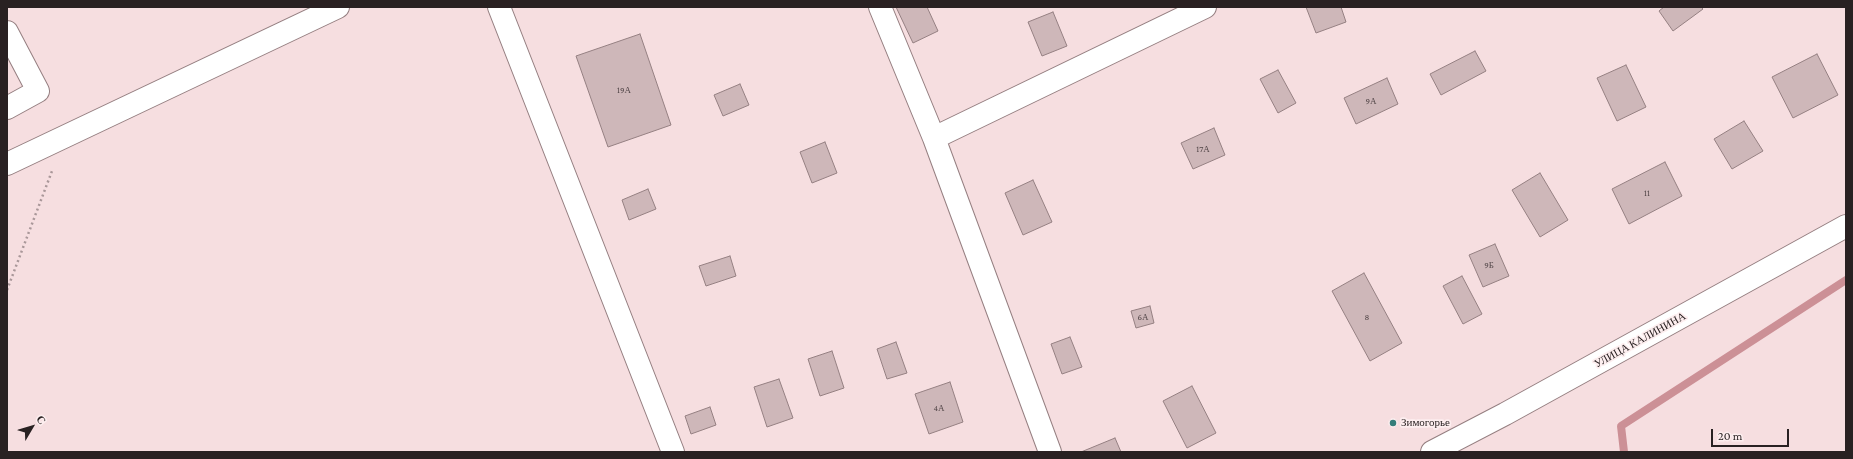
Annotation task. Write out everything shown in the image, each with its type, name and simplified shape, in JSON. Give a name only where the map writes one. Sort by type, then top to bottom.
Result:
[{"type":"street","points":[[7,164],[338,7]]},
{"type":"street","points":[[499,7],[673,452]]},
{"type":"street","points":[[880,7],[934,138],[1050,452]]},
{"type":"street","points":[[934,138],[1206,7]]},
{"type":"street","points":[[7,32],[38,91],[7,108]]},
{"type":"street","name":"УЛИЦА КАЛИНИНА","points":[[1432,452],[1505,414],[1846,226]]},
{"type":"path","points":[[7,290],[65,136]]},
{"type":"building","points":[[896,7],[927,7],[938,31],[913,43]]},
{"type":"building","points":[[1306,7],[1341,7],[1346,22],[1316,33]]},
{"type":"building","points":[[1664,7],[1701,7],[1703,9],[1673,31],[1659,11]]},
{"type":"building","points":[[1053,12],[1067,46],[1042,56],[1028,22]]},
{"type":"building","points":[[640,34],[671,125],[608,147],[576,56]]},
{"type":"building","points":[[1475,51],[1486,71],[1441,95],[1430,74]]},
{"type":"building","points":[[1817,54],[1838,95],[1793,118],[1772,77]]},
{"type":"building","points":[[1626,65],[1646,107],[1617,121],[1597,78]]},
{"type":"building","points":[[1278,70],[1296,103],[1278,113],[1260,79]]},
{"type":"building","points":[[1387,78],[1398,104],[1356,124],[1344,98]]},
{"type":"building","points":[[740,84],[749,105],[723,116],[714,95]]},
{"type":"building","points":[[1744,121],[1763,151],[1732,169],[1714,139]]},
{"type":"building","points":[[1214,128],[1225,155],[1193,169],[1181,143]]},
{"type":"building","points":[[825,142],[837,173],[812,183],[800,152]]},
{"type":"building","points":[[1665,162],[1682,196],[1629,224],[1612,189]]},
{"type":"building","points":[[1540,173],[1568,220],[1540,237],[1512,190]]},
{"type":"building","points":[[1033,180],[1052,222],[1023,235],[1005,193]]},
{"type":"building","points":[[648,189],[656,209],[629,220],[622,200]]},
{"type":"building","points":[[1495,244],[1509,276],[1483,287],[1469,255]]},
{"type":"building","points":[[730,256],[736,276],[706,286],[699,266]]},
{"type":"building","points":[[1364,273],[1402,343],[1370,361],[1332,291]]},
{"type":"building","points":[[1462,276],[1482,314],[1463,324],[1443,286]]},
{"type":"building","points":[[1150,306],[1154,323],[1136,328],[1131,311]]},
{"type":"building","points":[[1070,337],[1082,367],[1062,374],[1051,344]]},
{"type":"building","points":[[896,342],[907,373],[887,379],[877,349]]},
{"type":"building","points":[[832,351],[844,388],[820,396],[808,359]]},
{"type":"building","points":[[779,379],[793,418],[767,427],[754,387]]},
{"type":"building","points":[[950,382],[963,422],[929,434],[915,394]]},
{"type":"building","points":[[1192,386],[1216,433],[1187,448],[1163,401]]},
{"type":"building","points":[[710,407],[716,425],[691,434],[685,416]]},
{"type":"building","points":[[1115,438],[1121,452],[1081,452]]},
{"type":"waterway","points":[[1624,452],[1621,426],[1846,280]]},
{"type":"place","name":"Зимогорье","points":[[1393,423]]}]
